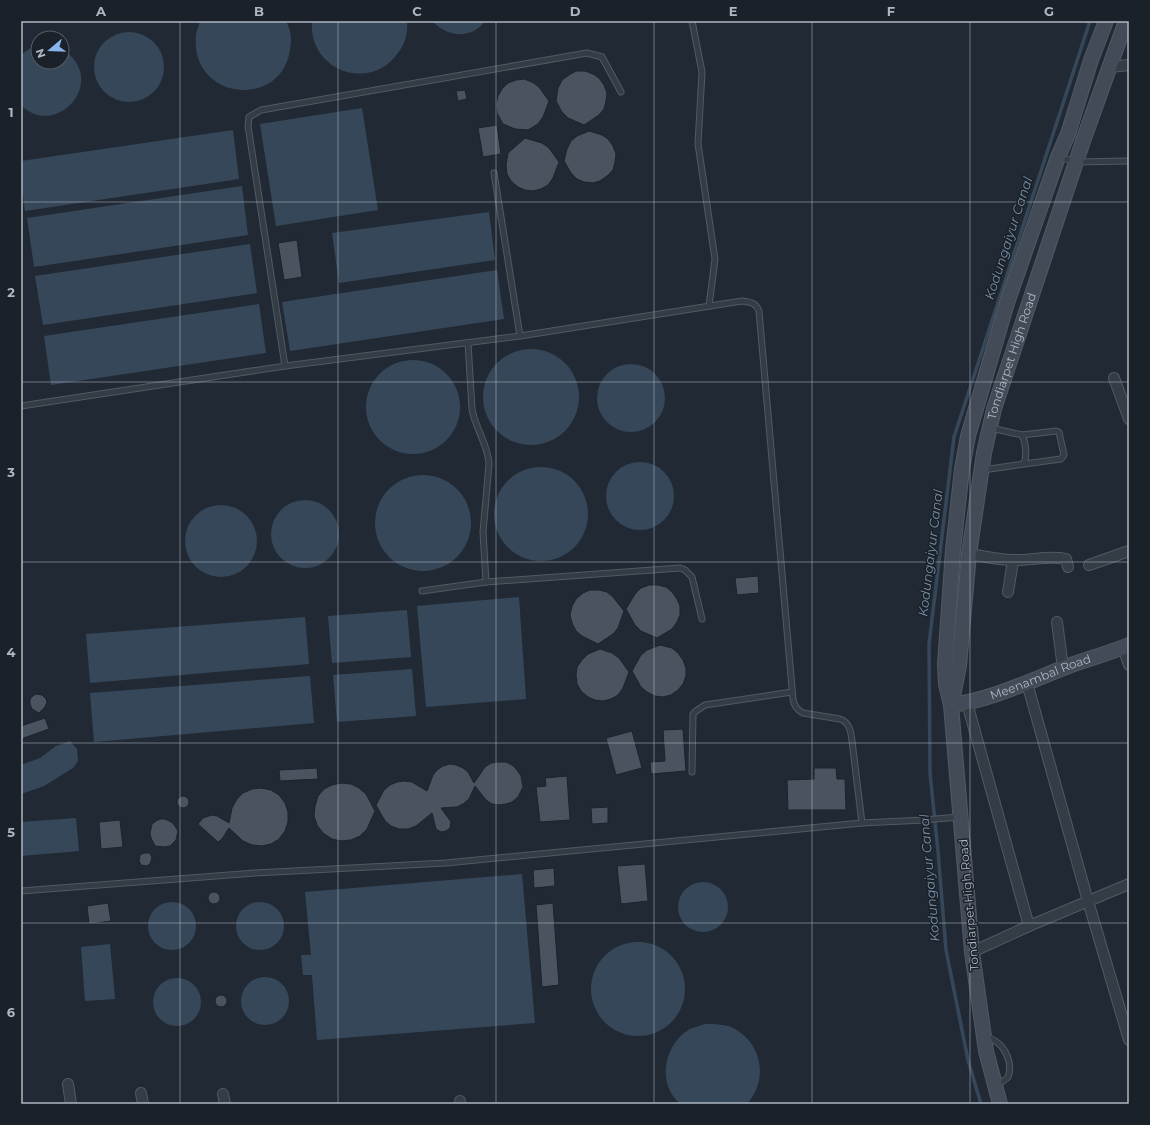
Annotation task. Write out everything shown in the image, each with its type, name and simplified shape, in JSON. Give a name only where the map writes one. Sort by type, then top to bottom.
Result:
[{"type":"main road","name":"Tondiarpet High Road","points":[[1000,1104],[986,1051],[972,952],[951,705],[946,684],[945,664],[953,550],[962,469],[968,436],[1007,303],[1058,157],[1068,134],[1091,60],[1106,21]]},
{"type":"main road","name":"Tondiarpet High Road","points":[[951,705],[959,666],[969,554],[990,428],[997,402],[1076,162],[1126,21]]},
{"type":"main road","name":"Meenambal Road","points":[[951,705],[967,703],[1027,683],[1063,668],[1126,646]]},
{"type":"street","points":[[1110,67],[1129,65]]},
{"type":"street","points":[[1114,378],[1129,419]]},
{"type":"street","points":[[1089,565],[1129,551]]},
{"type":"street","points":[[969,554],[1013,560],[1061,558],[1066,559],[1068,567]]},
{"type":"street","points":[[1008,592],[1013,560]]},
{"type":"street","points":[[1057,622],[1063,668]]},
{"type":"street","points":[[1126,646],[1129,665]]},
{"type":"street","points":[[1027,683],[1088,901],[1129,1040]]},
{"type":"street","points":[[967,703],[1029,926]]},
{"type":"street","points":[[972,952],[1029,926],[1129,884]]},
{"type":"street","points":[[68,1084],[71,1104]]},
{"type":"street","points":[[141,1094],[143,1104]]},
{"type":"street","points":[[223,1094],[225,1104]]},
{"type":"lane","points":[[692,21],[702,72],[698,144],[715,259],[709,306]]},
{"type":"lane","points":[[285,366],[248,126],[249,117],[261,110],[587,53],[602,58],[621,92]]},
{"type":"lane","points":[[1058,157],[1076,162],[1129,161]]},
{"type":"lane","points":[[494,173],[520,336]]},
{"type":"lane","points":[[21,406],[285,366],[520,336],[742,301],[750,302],[756,305],[759,311],[794,703],[799,711],[803,713],[845,720],[848,725],[851,731],[862,823]]},
{"type":"lane","points":[[468,343],[473,418],[489,457],[483,532],[486,582]]},
{"type":"lane","points":[[982,471],[1061,459],[1064,455],[1059,432],[1056,431],[1022,436],[990,428]]},
{"type":"lane","points":[[1022,436],[1024,439],[1026,459],[1024,464]]},
{"type":"lane","points":[[422,591],[486,582],[680,568],[685,570],[692,577],[702,619]]},
{"type":"lane","points":[[692,772],[693,714],[696,711],[705,705],[792,692]]},
{"type":"lane","points":[[21,892],[255,873],[446,863],[862,823],[961,817]]},
{"type":"lane","points":[[984,1036],[996,1041],[1006,1051],[1010,1069],[1007,1078],[995,1086]]},
{"type":"water","points":[[200,21],[286,21],[291,35],[291,43],[283,69],[271,82],[255,89],[237,90],[221,84],[207,74],[198,57],[196,32]]},
{"type":"water","points":[[312,21],[407,21],[407,32],[402,47],[388,63],[374,71],[359,74],[344,71],[331,64],[320,53],[314,39]]},
{"type":"water","points":[[432,21],[485,21],[473,31],[466,34],[459,34],[445,30]]},
{"type":"water","points":[[129,32],[142,35],[154,42],[161,54],[164,67],[161,80],[154,92],[142,99],[129,102],[116,99],[104,92],[97,80],[94,67],[97,54],[104,42],[116,35]]},
{"type":"water","points":[[29,49],[30,70],[70,70],[70,55],[80,70],[81,83],[77,96],[69,106],[59,113],[46,116],[33,114],[21,105],[21,55]]},
{"type":"water","points":[[362,108],[378,210],[276,226],[260,124]]},
{"type":"water","points":[[233,130],[239,179],[25,211],[21,182],[21,161]]},
{"type":"water","points":[[242,186],[248,235],[34,267],[27,218]]},
{"type":"water","points":[[489,212],[495,260],[339,283],[332,233]]},
{"type":"water","points":[[250,244],[257,293],[43,325],[35,276]]},
{"type":"water","points":[[497,270],[504,319],[290,351],[282,302]]},
{"type":"water","points":[[259,304],[266,353],[51,385],[44,336]]},
{"type":"water","points":[[531,349],[549,353],[565,363],[575,379],[579,397],[575,415],[565,431],[549,441],[531,445],[513,441],[497,431],[487,415],[483,397],[487,379],[497,363],[513,353]]},
{"type":"water","points":[[413,360],[431,363],[446,374],[457,389],[460,407],[457,425],[446,440],[431,451],[413,454],[395,451],[380,440],[369,425],[366,407],[369,389],[380,374],[395,363]]},
{"type":"water","points":[[631,364],[644,367],[655,374],[662,385],[665,398],[662,411],[655,422],[644,429],[631,432],[618,429],[607,422],[600,411],[597,398],[600,385],[607,374],[618,367]]},
{"type":"water","points":[[640,462],[653,465],[664,472],[671,483],[674,496],[671,509],[664,520],[653,527],[640,530],[627,527],[616,520],[609,509],[606,496],[609,483],[616,472],[627,465]]},
{"type":"water","points":[[532,467],[550,467],[559,470],[575,480],[585,496],[588,505],[588,523],[585,532],[575,548],[559,558],[550,561],[532,561],[523,558],[507,548],[497,532],[494,523],[494,505],[497,496],[507,480],[523,470]]},
{"type":"water","points":[[423,475],[441,479],[457,489],[467,505],[471,523],[467,541],[457,557],[441,567],[423,571],[405,567],[389,557],[379,541],[375,523],[379,505],[389,489],[405,479]]},
{"type":"water","points":[[298,500],[312,500],[324,505],[334,515],[339,527],[339,541],[334,553],[324,563],[312,568],[298,568],[286,563],[276,553],[271,541],[271,527],[276,515],[286,505]]},
{"type":"water","points":[[221,505],[235,508],[247,515],[254,527],[257,541],[254,555],[247,567],[235,574],[221,577],[207,574],[195,567],[188,555],[185,541],[188,527],[195,515],[207,508]]},
{"type":"water","points":[[519,597],[526,699],[426,707],[417,606]]},
{"type":"water","points":[[407,610],[411,657],[332,663],[328,616]]},
{"type":"water","points":[[305,617],[309,664],[90,683],[86,634]]},
{"type":"water","points":[[412,669],[416,716],[337,722],[333,675]]},
{"type":"water","points":[[310,676],[314,723],[94,742],[90,693]]},
{"type":"water","points":[[70,741],[77,749],[78,761],[73,768],[44,786],[21,794],[21,765],[40,758],[56,746]]},
{"type":"water","points":[[76,818],[79,851],[21,856],[21,822]]},
{"type":"water","points":[[522,874],[535,1023],[317,1040],[312,975],[303,975],[301,955],[311,955],[305,892]]},
{"type":"water","points":[[703,882],[712,884],[723,893],[728,907],[726,916],[717,927],[703,932],[694,930],[683,921],[678,907],[680,898],[689,887]]},
{"type":"water","points":[[167,902],[177,902],[189,909],[196,921],[196,931],[189,943],[177,950],[167,950],[159,946],[152,939],[148,931],[148,921],[152,913],[159,906]]},
{"type":"water","points":[[255,902],[265,902],[277,909],[284,921],[284,931],[277,943],[265,950],[255,950],[247,946],[240,939],[236,931],[236,921],[240,913],[247,906]]},
{"type":"water","points":[[638,942],[656,945],[671,956],[682,971],[685,989],[682,1007],[671,1022],[656,1033],[638,1036],[620,1033],[605,1022],[594,1007],[591,989],[594,971],[605,956],[620,945]]},
{"type":"water","points":[[110,944],[115,999],[85,1001],[81,947]]},
{"type":"water","points":[[260,977],[270,977],[282,984],[289,996],[289,1006],[282,1018],[270,1025],[260,1025],[252,1021],[245,1014],[241,1006],[241,996],[245,988],[252,981]]},
{"type":"water","points":[[172,978],[182,978],[194,985],[201,997],[201,1007],[194,1019],[182,1026],[172,1026],[164,1022],[157,1015],[153,1007],[153,997],[157,989],[164,982]]},
{"type":"water","points":[[705,1024],[717,1024],[732,1027],[752,1044],[757,1054],[760,1074],[754,1095],[747,1104],[680,1104],[670,1092],[667,1083],[666,1068],[667,1060],[673,1045],[690,1029]]},
{"type":"building","points":[[576,71],[585,71],[599,78],[607,93],[604,109],[599,115],[584,125],[568,118],[562,112],[556,101],[558,88],[562,80]]},
{"type":"building","points":[[524,79],[539,87],[549,101],[543,117],[538,124],[528,130],[515,129],[503,124],[497,113],[496,104],[502,89],[508,83]]},
{"type":"building","points":[[465,90],[467,99],[458,101],[456,91]]},
{"type":"building","points":[[497,125],[501,154],[483,157],[478,128]]},
{"type":"building","points":[[589,131],[602,135],[608,139],[616,154],[613,170],[600,181],[593,183],[584,182],[577,179],[571,173],[564,161],[571,141],[577,136]]},
{"type":"building","points":[[525,138],[542,143],[549,148],[559,162],[553,178],[548,185],[533,191],[518,187],[511,181],[507,174],[506,165],[508,153]]},
{"type":"building","points":[[297,240],[302,277],[284,280],[278,243]]},
{"type":"building","points":[[758,576],[759,593],[737,595],[735,578]]},
{"type":"building","points":[[649,585],[666,587],[672,592],[680,606],[680,615],[672,629],[657,638],[641,631],[635,625],[626,609],[635,594],[641,588]]},
{"type":"building","points":[[590,590],[607,592],[624,611],[618,628],[613,634],[598,644],[582,636],[576,631],[570,615],[572,606],[576,599],[583,593]]},
{"type":"building","points":[[660,645],[672,648],[678,653],[686,668],[686,676],[683,684],[671,695],[663,697],[655,696],[641,687],[632,671],[641,655],[647,650]]},
{"type":"building","points":[[600,649],[612,653],[619,658],[629,672],[623,688],[618,695],[603,701],[588,697],[581,691],[577,684],[576,675],[577,667],[582,660],[588,654]]},
{"type":"building","points":[[37,694],[42,695],[47,702],[45,707],[39,713],[32,709],[30,704],[30,699]]},
{"type":"building","points":[[45,718],[49,729],[21,739],[21,726]]},
{"type":"building","points":[[683,729],[686,771],[651,774],[650,762],[665,761],[663,730]]},
{"type":"building","points":[[632,731],[642,768],[616,775],[606,738]]},
{"type":"building","points":[[506,762],[512,765],[521,776],[523,787],[518,797],[512,802],[506,804],[492,804],[486,800],[475,786],[469,799],[463,804],[457,807],[441,808],[451,822],[450,828],[446,831],[441,832],[436,829],[432,813],[416,826],[408,829],[399,829],[391,826],[385,821],[376,805],[384,790],[397,782],[412,782],[427,791],[433,775],[437,770],[450,764],[463,768],[468,772],[474,783],[485,767],[491,763]]},
{"type":"building","points":[[317,768],[318,779],[280,781],[279,770]]},
{"type":"building","points":[[814,768],[836,768],[837,779],[845,779],[846,810],[788,810],[787,780],[814,779]]},
{"type":"building","points":[[567,776],[570,820],[540,822],[536,787],[546,786],[545,778]]},
{"type":"building","points":[[341,783],[351,784],[359,788],[366,794],[375,811],[367,829],[360,836],[351,840],[341,841],[332,839],[323,833],[317,825],[314,816],[318,796],[324,789]]},
{"type":"building","points":[[261,788],[271,790],[279,795],[285,803],[288,812],[288,822],[285,831],[279,839],[271,844],[262,846],[252,845],[243,841],[229,828],[222,839],[218,842],[198,824],[203,818],[212,815],[217,816],[229,823],[232,808],[237,799],[243,793],[252,789]]},
{"type":"building","points":[[185,796],[188,797],[188,807],[181,808],[178,807],[177,800],[178,797]]},
{"type":"building","points":[[608,807],[608,823],[592,824],[591,808]]},
{"type":"building","points":[[160,819],[165,819],[173,823],[178,831],[176,840],[170,846],[155,846],[151,838],[150,833],[152,824]]},
{"type":"building","points":[[120,820],[123,847],[101,849],[99,822]]},
{"type":"building","points":[[150,853],[152,858],[150,864],[146,866],[141,865],[139,861],[140,855]]},
{"type":"building","points":[[645,864],[648,901],[621,904],[617,866]]},
{"type":"building","points":[[554,868],[555,886],[534,888],[533,870]]},
{"type":"building","points":[[216,892],[219,893],[219,903],[212,904],[209,903],[208,896],[209,893]]},
{"type":"building","points":[[108,903],[111,921],[89,924],[87,906]]},
{"type":"building","points":[[553,903],[559,985],[542,987],[536,905]]},
{"type":"building","points":[[223,995],[226,996],[226,1006],[219,1007],[216,1006],[215,999],[216,996]]},
{"type":"waterway","name":"Kodungaiyur Canal","points":[[981,1104],[968,1060],[946,950],[930,773],[929,644],[954,437],[1090,21]]}]
